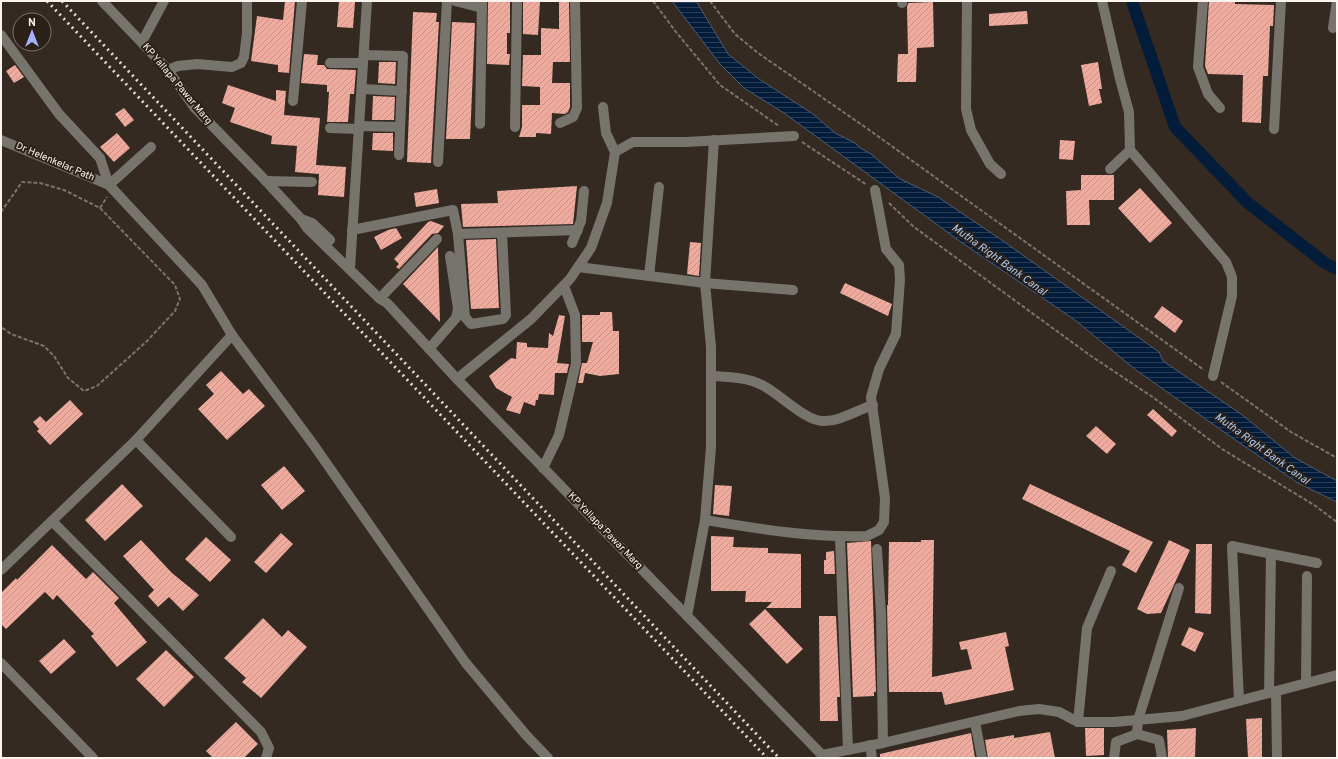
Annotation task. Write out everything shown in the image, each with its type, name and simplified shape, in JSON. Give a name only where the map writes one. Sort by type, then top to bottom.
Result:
[{"type":"street","name":"KP Yallapa Pawar Marg","points":[[102,1],[168,70],[194,107],[266,181],[301,219],[307,228],[350,264],[380,299],[386,298],[429,349],[457,379],[823,756]]},
{"type":"street","points":[[142,42],[164,1]]},
{"type":"street","points":[[168,70],[178,66],[197,64],[232,67],[241,63],[244,57],[247,33],[247,1]]},
{"type":"street","points":[[294,101],[302,1]]},
{"type":"street","points":[[350,264],[367,1]]},
{"type":"street","points":[[438,162],[447,1]]},
{"type":"street","points":[[455,1],[482,4],[480,124]]},
{"type":"street","points":[[515,127],[517,1]]},
{"type":"street","points":[[560,123],[573,117],[577,108],[575,1]]},
{"type":"street","points":[[967,1],[966,109],[971,130],[990,164],[1001,174]]},
{"type":"street","points":[[1102,1],[1129,112],[1128,143],[1130,150],[1214,247],[1228,267],[1232,278],[1232,296],[1213,376]]},
{"type":"street","points":[[1202,1],[1198,67],[1208,94],[1220,108]]},
{"type":"street","points":[[1274,129],[1281,1]]},
{"type":"street","points":[[1333,28],[1337,1]]},
{"type":"street","points":[[2,38],[59,114],[100,158],[109,185],[202,285],[232,335],[312,444],[465,662],[526,735],[548,758]]},
{"type":"street","points":[[330,63],[403,56],[399,154]]},
{"type":"street","points":[[362,89],[402,91]]},
{"type":"street","points":[[457,379],[532,319],[564,286],[591,248],[608,203],[615,152],[606,132],[602,107]]},
{"type":"street","points":[[330,128],[400,127]]},
{"type":"street","points":[[615,152],[633,142],[686,142],[794,136]]},
{"type":"street","points":[[687,616],[705,520],[711,447],[711,346],[705,283],[714,140]]},
{"type":"street","name":"Dr Helenkelar Path","points":[[1,141],[109,185]]},
{"type":"street","points":[[109,185],[151,147]]},
{"type":"street","points":[[1110,169],[1130,150]]},
{"type":"street","points":[[266,181],[312,182]]},
{"type":"street","points":[[649,276],[659,187]]},
{"type":"street","points":[[705,520],[770,531],[840,536],[867,536],[879,530],[884,522],[885,498],[871,397],[880,370],[896,334],[900,280],[899,265],[886,249],[875,190]]},
{"type":"street","points":[[572,243],[578,230],[584,206],[584,191]]},
{"type":"street","points":[[352,230],[453,210],[458,234],[465,317],[471,324],[503,318],[506,315],[502,233]]},
{"type":"street","points":[[458,234],[578,230]]},
{"type":"street","points":[[386,298],[438,239]]},
{"type":"street","points":[[429,349],[456,318],[458,309],[450,256]]},
{"type":"street","points":[[578,267],[705,283],[793,290]]},
{"type":"street","points":[[543,468],[559,435],[576,363],[575,315],[564,286]]},
{"type":"street","points":[[1,570],[136,440],[232,335]]},
{"type":"street","points":[[711,376],[744,379],[761,384],[812,418],[822,421],[836,419],[872,406]]},
{"type":"street","points":[[136,440],[231,537]]},
{"type":"street","points":[[52,521],[261,732],[269,748],[266,758]]},
{"type":"street","points":[[840,536],[848,750]]},
{"type":"street","points":[[1239,701],[1232,546],[1317,563]]},
{"type":"street","points":[[877,549],[881,614],[883,743]]},
{"type":"street","points":[[1271,554],[1273,692],[1277,758]]},
{"type":"street","points":[[1078,722],[1087,628],[1111,571]]},
{"type":"street","points":[[1306,683],[1307,576]]},
{"type":"street","points":[[1137,734],[1138,720],[1178,588]]},
{"type":"street","points":[[1,663],[93,758]]},
{"type":"street","points":[[823,756],[1019,711],[1039,709],[1059,712],[1078,722],[1114,722],[1182,716],[1337,674]]},
{"type":"street","points":[[975,722],[982,758]]},
{"type":"street","points":[[1114,758],[1116,742],[1137,734],[1159,740],[1162,758]]},
{"type":"street","points":[[870,745],[872,758]]},
{"type":"path","points":[[653,1],[676,32],[720,85],[875,190],[914,227],[1091,356],[1154,398],[1222,450],[1314,505],[1337,522]]},
{"type":"path","points":[[710,1],[736,34],[758,53],[865,127],[1291,432],[1337,458]]},
{"type":"path","points":[[1,212],[22,182],[40,182],[64,190],[100,208],[175,285],[180,299],[175,311],[147,340],[97,386],[84,390],[68,378],[54,356],[44,346],[11,334],[1,327]]},
{"type":"water","name":"Mutha Right Bank Canal","points":[[672,1],[696,1],[728,54],[759,79],[813,114],[835,133],[855,143],[860,148],[871,154],[900,179],[938,197],[1003,241],[1159,352],[1163,361],[1241,414],[1295,458],[1337,481],[1337,502],[1298,483],[1237,441],[1136,370],[1075,320],[961,242],[784,113],[744,88],[720,64]]},
{"type":"building","points":[[285,1],[295,1],[289,73],[278,72],[278,65],[251,61],[257,16],[283,20]]},
{"type":"building","points":[[339,1],[355,2],[353,28],[337,27]]},
{"type":"building","points":[[488,1],[510,1],[510,33],[507,33],[507,54],[510,54],[509,65],[487,64]]},
{"type":"building","points":[[523,1],[540,1],[538,35],[523,34]]},
{"type":"building","points":[[559,1],[569,1],[570,62],[553,62],[552,83],[570,83],[570,107],[568,112],[565,114],[552,113],[551,134],[536,133],[536,137],[519,137],[522,127],[522,105],[540,105],[540,87],[522,86],[523,55],[541,55],[541,28],[559,29]]},
{"type":"building","points":[[1209,1],[1235,1],[1235,4],[1274,5],[1273,26],[1270,26],[1268,76],[1263,76],[1261,123],[1242,122],[1243,75],[1208,74],[1205,66]]},
{"type":"building","points":[[933,2],[934,47],[917,48],[916,82],[897,82],[898,54],[908,54],[908,3]]},
{"type":"building","points":[[1027,11],[1028,24],[989,26],[989,14]]},
{"type":"building","points":[[413,12],[437,13],[436,22],[439,22],[431,163],[407,162]]},
{"type":"building","points":[[452,22],[475,23],[470,139],[446,139]]},
{"type":"building","points":[[304,54],[318,55],[317,65],[324,65],[327,69],[356,70],[354,94],[350,94],[348,122],[327,122],[329,92],[327,92],[327,85],[301,83]]},
{"type":"building","points":[[379,62],[396,62],[395,84],[378,83]]},
{"type":"building","points":[[1098,62],[1102,89],[1099,89],[1102,103],[1089,106],[1081,65]]},
{"type":"building","points":[[15,65],[24,77],[14,83],[6,71]]},
{"type":"building","points":[[228,85],[276,101],[276,90],[286,91],[284,115],[320,118],[316,165],[346,167],[344,197],[318,195],[319,174],[295,172],[297,146],[271,144],[272,136],[230,122],[235,108],[222,103]]},
{"type":"building","points":[[373,96],[395,97],[394,120],[372,120]]},
{"type":"building","points":[[124,108],[134,120],[125,127],[115,114]]},
{"type":"building","points":[[117,133],[130,148],[114,162],[100,147]]},
{"type":"building","points":[[373,133],[393,133],[393,151],[372,150]]},
{"type":"building","points":[[1060,140],[1075,141],[1073,160],[1059,159]]},
{"type":"building","points":[[1081,175],[1114,175],[1114,200],[1089,200],[1090,225],[1067,225],[1066,191],[1081,190]]},
{"type":"building","points":[[577,186],[573,224],[463,227],[461,204],[498,203],[497,191]]},
{"type":"building","points":[[1140,188],[1172,223],[1150,243],[1118,208]]},
{"type":"building","points":[[437,189],[439,203],[416,207],[414,193]]},
{"type":"building","points":[[431,221],[444,226],[438,233],[432,234],[399,269],[396,267],[399,264],[394,259],[428,222]]},
{"type":"building","points":[[396,228],[402,238],[381,250],[374,237]]},
{"type":"building","points":[[496,239],[499,308],[471,309],[466,240]]},
{"type":"building","points":[[690,242],[701,243],[699,276],[687,274]]},
{"type":"building","points":[[438,247],[440,322],[403,284]]},
{"type":"building","points":[[845,283],[892,304],[888,316],[840,293]]},
{"type":"building","points":[[1162,306],[1183,321],[1175,333],[1154,317]]},
{"type":"building","points":[[600,312],[612,312],[613,331],[619,331],[619,374],[600,376],[585,373],[583,383],[578,383],[582,363],[587,363],[593,342],[582,342],[582,315],[600,315]]},
{"type":"building","points":[[559,315],[565,316],[557,363],[569,364],[567,373],[555,373],[554,395],[539,394],[535,406],[524,402],[520,414],[506,410],[512,397],[496,388],[489,376],[511,358],[516,359],[517,342],[527,343],[527,347],[548,348],[549,333],[553,336]]},
{"type":"building","points":[[221,371],[243,394],[249,389],[265,406],[227,440],[198,409],[214,394],[206,385]]},
{"type":"building","points":[[70,400],[83,414],[50,445],[37,431],[39,429],[33,422],[40,416],[46,422]]},
{"type":"building","points":[[1153,409],[1177,431],[1172,437],[1147,415]]},
{"type":"building","points":[[1096,426],[1116,444],[1107,454],[1086,436]]},
{"type":"building","points":[[284,466],[305,491],[282,510],[261,485]]},
{"type":"building","points":[[122,484],[143,506],[105,541],[85,520]]},
{"type":"building","points":[[1030,484],[1153,542],[1136,573],[1122,565],[1130,551],[1022,499]]},
{"type":"building","points":[[715,485],[732,486],[729,516],[713,514]]},
{"type":"building","points":[[281,533],[293,544],[266,573],[254,562]]},
{"type":"building","points":[[711,536],[734,537],[733,547],[768,548],[768,553],[801,554],[801,608],[766,608],[772,602],[745,602],[746,591],[711,591]]},
{"type":"building","points":[[206,537],[231,560],[210,582],[185,559]]},
{"type":"building","points":[[141,540],[172,573],[199,595],[183,611],[169,597],[158,607],[148,596],[154,590],[123,556]]},
{"type":"building","points":[[921,540],[934,540],[932,677],[972,669],[967,649],[961,650],[959,642],[1006,632],[1009,646],[1005,647],[1014,690],[945,705],[942,692],[889,692],[887,605],[889,542],[921,542]]},
{"type":"building","points":[[1169,540],[1190,550],[1161,613],[1147,614],[1137,609]]},
{"type":"building","points":[[871,541],[876,692],[874,692],[874,696],[853,697],[847,543]]},
{"type":"building","points":[[1196,544],[1212,544],[1211,614],[1195,613]]},
{"type":"building","points":[[52,545],[86,579],[93,572],[119,598],[114,603],[147,642],[117,667],[91,636],[94,634],[57,595],[53,600],[45,592],[6,629],[1,624],[1,593],[16,578],[17,580]]},
{"type":"building","points":[[834,551],[835,574],[824,574],[824,560],[826,560],[826,552]]},
{"type":"building","points":[[765,609],[803,649],[787,664],[749,624]]},
{"type":"building","points":[[819,616],[836,616],[840,697],[837,697],[838,721],[820,721]]},
{"type":"building","points":[[263,618],[282,637],[288,630],[307,647],[261,698],[242,682],[246,678],[224,658]]},
{"type":"building","points":[[1189,627],[1204,633],[1195,652],[1181,645]]},
{"type":"building","points":[[64,639],[76,652],[51,674],[39,661]]},
{"type":"building","points":[[166,650],[194,677],[164,707],[136,679]]},
{"type":"building","points":[[1262,718],[1262,758],[1248,758],[1246,719]]},
{"type":"building","points":[[236,722],[258,744],[244,758],[213,758],[206,751]]},
{"type":"building","points":[[1085,728],[1104,728],[1104,755],[1086,756]]},
{"type":"building","points":[[1196,728],[1195,758],[1168,758],[1167,730]]},
{"type":"building","points":[[1050,732],[1055,758],[988,758],[985,740],[1014,735],[1014,738]]},
{"type":"building","points":[[971,733],[975,758],[880,758],[880,754]]},
{"type":"waterway","points":[[1132,1],[1175,127],[1248,203],[1325,263],[1337,269]]},
{"type":"railway","points":[[47,1],[767,758]]},
{"type":"railway","points":[[62,1],[779,758]]}]
